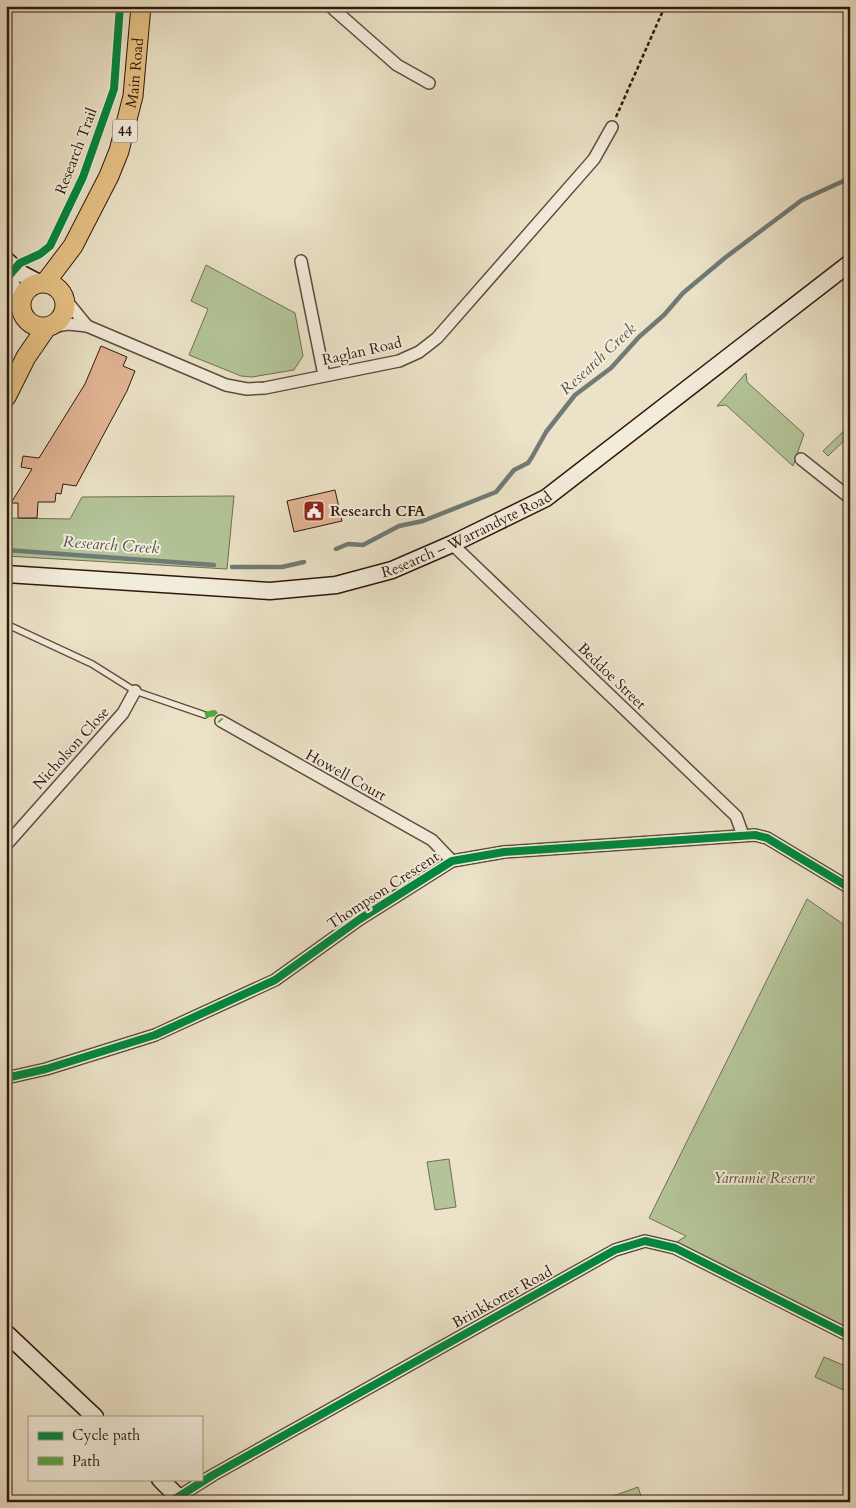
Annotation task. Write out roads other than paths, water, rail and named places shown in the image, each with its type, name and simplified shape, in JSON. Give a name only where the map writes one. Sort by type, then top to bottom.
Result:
[{"type":"main road","name":"Main Road","points":[[42,283],[73,246],[109,176],[126,130],[133,96],[141,6]]},
{"type":"main road","name":"Main Road","points":[[64,296],[73,246]]},
{"type":"main road","points":[[6,260],[20,274],[42,283],[52,284],[64,296],[64,313],[56,324],[48,327],[34,326],[21,310],[6,272]]},
{"type":"main road","name":"Research – Warrandyte Road","points":[[6,574],[270,591],[336,585],[392,570],[452,544],[546,498],[850,263]]},
{"type":"main road","points":[[17,372],[23,344],[21,310],[24,294],[28,289],[42,283]]},
{"type":"main road","points":[[6,397],[17,372],[48,327]]},
{"type":"main road","points":[[6,1333],[93,1416]]},
{"type":"main road","points":[[161,1480],[177,1500]]},
{"type":"street","points":[[330,6],[397,65],[429,84]]},
{"type":"street","name":"Raglan Road","points":[[48,327],[68,324],[87,326],[226,385],[247,389],[265,388],[399,361],[419,352],[437,338],[594,159],[612,127]]},
{"type":"street","points":[[301,261],[324,375]]},
{"type":"street","name":"Raglan Road","points":[[64,296],[87,326]]},
{"type":"street","points":[[801,459],[850,498]]},
{"type":"street","name":"Beddoe Street","points":[[452,544],[736,816],[743,835]]},
{"type":"street","name":"Nicholson Close","points":[[6,845],[123,713],[135,691]]},
{"type":"street","name":"Howell Court","points":[[221,722],[432,840],[452,861]]},
{"type":"street","name":"Thompson Crescent","points":[[6,1078],[46,1069],[155,1035],[275,980],[360,919],[452,861],[504,852],[743,835],[766,838],[850,888]]},
{"type":"street","name":"Brinkkotter Road","points":[[177,1500],[221,1470],[615,1250],[645,1241],[675,1248],[850,1336]]},
{"type":"lane","points":[[6,624],[92,664],[135,691],[205,715]]},
{"type":"waterway","name":"Research Creek","points":[[336,549],[348,544],[363,545],[399,526],[423,521],[496,492],[514,470],[528,463],[546,432],[575,395],[611,368],[639,337],[664,315],[683,293],[726,257],[802,200],[850,178]]},
{"type":"waterway","name":"Research Creek","points":[[6,550],[214,565]]},
{"type":"waterway","name":"Research Creek","points":[[232,567],[282,567],[304,562]]},
{"type":"place","name":"Research CFA","points":[[314,511]]},
{"type":"park label","name":"Yarramie Reserve","points":[[764,1178]]}]
